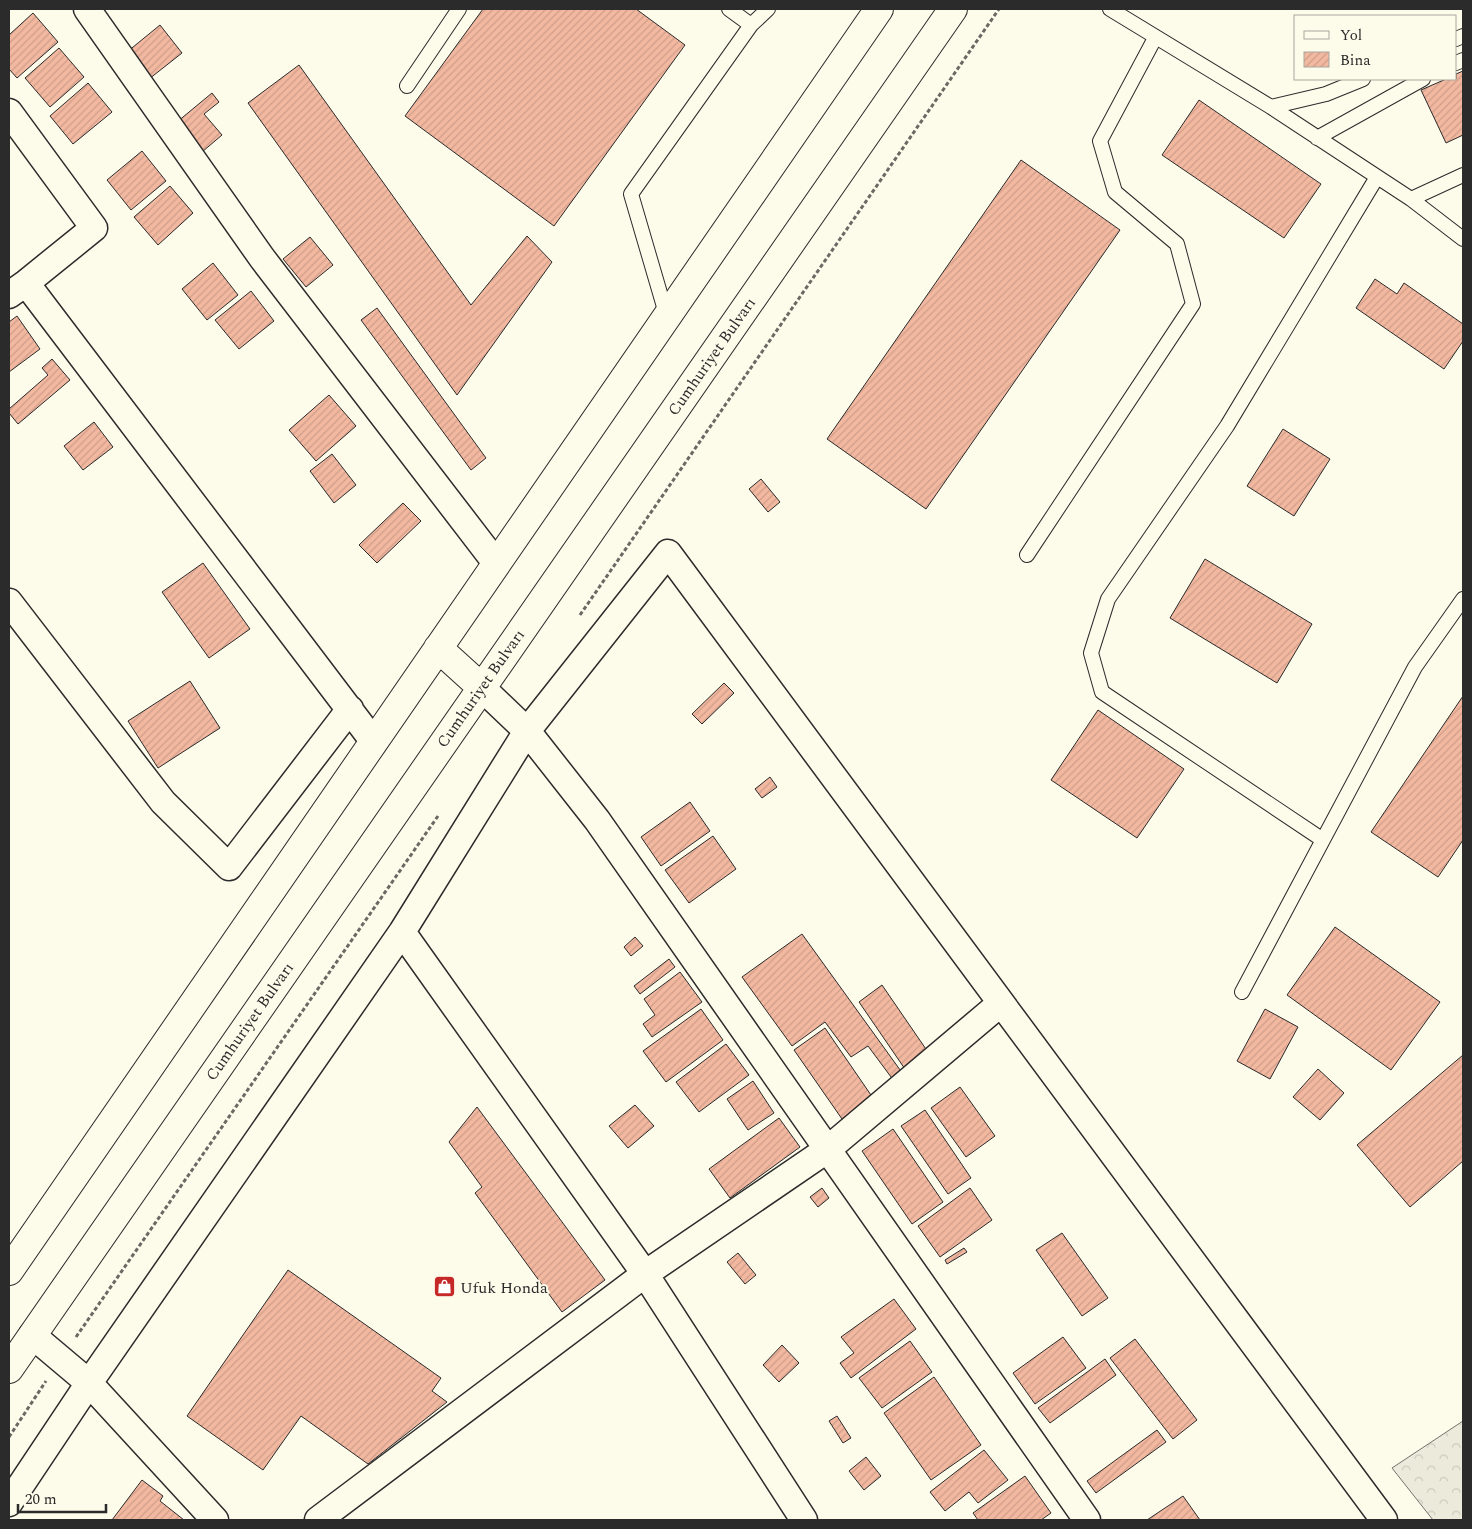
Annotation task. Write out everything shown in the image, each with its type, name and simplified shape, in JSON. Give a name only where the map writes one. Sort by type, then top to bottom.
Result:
[{"type":"main road","points":[[9,1271],[880,9]]},
{"type":"main road","name":"Cumhuriyet Bulvarı","points":[[9,1369],[953,9]]},
{"type":"main road","points":[[438,648],[481,687]]},
{"type":"street","points":[[87,9],[262,258],[496,563]]},
{"type":"street","points":[[9,112],[94,228],[18,289],[350,709],[374,742]]},
{"type":"street","points":[[9,1503],[89,1384],[402,932],[527,731],[668,554],[1384,1520]]},
{"type":"street","points":[[9,602],[163,802],[229,867],[350,709]]},
{"type":"street","points":[[481,687],[527,731],[597,820],[1087,1520]]},
{"type":"street","points":[[402,932],[645,1274],[802,1520]]},
{"type":"street","points":[[318,1520],[645,1274],[828,1148],[1001,1002]]},
{"type":"street","points":[[32,1334],[89,1384],[215,1520]]},
{"type":"lane","points":[[407,86],[459,9]]},
{"type":"lane","points":[[728,9],[751,25]]},
{"type":"lane","points":[[667,317],[631,194],[751,25],[768,9]]},
{"type":"lane","points":[[1110,9],[1271,107],[1411,199],[1463,239]]},
{"type":"lane","points":[[1027,555],[1193,304],[1178,244],[1115,192],[1100,141],[1155,38]]},
{"type":"lane","points":[[1271,107],[1326,94],[1361,80]]},
{"type":"lane","points":[[1317,138],[1421,80]]},
{"type":"lane","points":[[1411,199],[1463,176]]},
{"type":"lane","points":[[1323,840],[1102,692],[1091,653],[1108,599],[1227,426],[1377,177]]},
{"type":"lane","points":[[1242,992],[1415,667],[1463,600]]},
{"type":"path","points":[[576,620],[999,9]]},
{"type":"path","points":[[74,1341],[441,812]]},
{"type":"path","points":[[9,1437],[41,1389]]},
{"type":"green space","points":[[1463,1421],[1463,1520],[1433,1520],[1392,1468]]},
{"type":"building","points":[[483,9],[636,9],[685,45],[554,226],[405,116]]},
{"type":"building","points":[[33,13],[58,42],[17,78],[9,69],[9,35]]},
{"type":"building","points":[[160,25],[182,53],[149,79],[127,52]]},
{"type":"building","points":[[59,48],[84,77],[50,107],[25,78]]},
{"type":"building","points":[[299,65],[471,305],[527,236],[552,262],[457,395],[248,103]]},
{"type":"building","points":[[1463,71],[1463,135],[1446,143],[1421,90],[1444,80],[1457,80],[1457,74]]},
{"type":"building","points":[[88,83],[112,112],[73,144],[50,116]]},
{"type":"building","points":[[212,93],[219,102],[204,114],[222,135],[202,152],[177,122]]},
{"type":"building","points":[[1199,100],[1321,184],[1284,238],[1162,155]]},
{"type":"building","points":[[142,151],[166,181],[131,210],[107,180]]},
{"type":"building","points":[[1021,160],[1120,230],[926,509],[827,439]]},
{"type":"building","points":[[170,186],[193,213],[158,245],[134,217]]},
{"type":"building","points":[[310,237],[333,265],[306,287],[283,259]]},
{"type":"building","points":[[213,263],[238,295],[207,320],[182,289]]},
{"type":"building","points":[[1375,279],[1397,294],[1404,283],[1463,324],[1463,341],[1444,369],[1356,308]]},
{"type":"building","points":[[251,291],[274,321],[239,349],[215,320]]},
{"type":"building","points":[[377,308],[486,458],[471,470],[361,320]]},
{"type":"building","points":[[17,316],[40,349],[9,372],[9,322]]},
{"type":"building","points":[[52,359],[70,380],[18,424],[9,413],[9,409],[48,375],[42,368]]},
{"type":"building","points":[[329,395],[356,426],[316,461],[289,430]]},
{"type":"building","points":[[94,422],[113,447],[83,470],[64,446]]},
{"type":"building","points":[[1283,429],[1330,459],[1294,516],[1247,486]]},
{"type":"building","points":[[332,454],[356,485],[334,503],[310,471]]},
{"type":"building","points":[[761,479],[780,502],[768,512],[749,489]]},
{"type":"building","points":[[403,503],[421,521],[377,563],[359,545]]},
{"type":"building","points":[[1205,559],[1312,624],[1277,683],[1170,618]]},
{"type":"building","points":[[203,563],[250,629],[209,658],[162,592]]},
{"type":"building","points":[[190,681],[220,728],[158,768],[128,721]]},
{"type":"building","points":[[724,683],[734,693],[702,724],[692,714]]},
{"type":"building","points":[[1463,696],[1463,840],[1438,877],[1371,832]]},
{"type":"building","points":[[1098,710],[1184,769],[1137,838],[1051,780]]},
{"type":"building","points":[[770,777],[777,787],[762,798],[755,789]]},
{"type":"building","points":[[690,802],[710,831],[661,866],[641,837]]},
{"type":"building","points":[[713,836],[736,869],[689,903],[665,870]]},
{"type":"building","points":[[1335,927],[1440,1002],[1391,1070],[1287,995]]},
{"type":"building","points":[[802,934],[903,1074],[894,1081],[868,1046],[851,1057],[825,1022],[792,1046],[742,977]]},
{"type":"building","points":[[635,937],[643,946],[631,956],[624,947]]},
{"type":"building","points":[[669,959],[675,967],[640,994],[634,986]]},
{"type":"building","points":[[680,972],[702,1002],[652,1037],[643,1024],[655,1015],[644,999]]},
{"type":"building","points":[[882,985],[930,1055],[907,1072],[859,1002]]},
{"type":"building","points":[[701,1009],[723,1040],[666,1082],[643,1051]]},
{"type":"building","points":[[1265,1009],[1298,1027],[1270,1079],[1237,1061]]},
{"type":"building","points":[[825,1028],[873,1098],[842,1119],[794,1050]]},
{"type":"building","points":[[726,1044],[749,1075],[699,1112],[676,1082]]},
{"type":"building","points":[[1463,1055],[1463,1161],[1410,1207],[1357,1145]]},
{"type":"building","points":[[1318,1069],[1344,1093],[1320,1120],[1293,1097]]},
{"type":"building","points":[[753,1081],[774,1113],[748,1130],[727,1099]]},
{"type":"building","points":[[960,1087],[995,1136],[966,1157],[931,1108]]},
{"type":"building","points":[[635,1105],[654,1126],[628,1148],[609,1126]]},
{"type":"building","points":[[477,1107],[605,1280],[562,1312],[475,1193],[482,1187],[449,1142]]},
{"type":"building","points":[[925,1110],[971,1178],[948,1194],[901,1126]]},
{"type":"building","points":[[779,1118],[800,1147],[730,1198],[709,1169]]},
{"type":"building","points":[[893,1129],[943,1202],[912,1224],[862,1151]]},
{"type":"building","points":[[822,1188],[829,1198],[818,1207],[810,1197]]},
{"type":"building","points":[[970,1188],[992,1220],[940,1257],[918,1226]]},
{"type":"building","points":[[1062,1233],[1108,1298],[1082,1316],[1036,1250]]},
{"type":"building","points":[[964,1248],[967,1252],[947,1264],[945,1260]]},
{"type":"building","points":[[738,1253],[756,1275],[745,1284],[727,1262]]},
{"type":"building","points":[[288,1270],[441,1378],[432,1391],[447,1402],[368,1464],[301,1416],[263,1470],[187,1416]]},
{"type":"building","points":[[894,1299],[916,1329],[851,1378],[840,1363],[854,1353],[841,1337]]},
{"type":"building","points":[[1063,1337],[1086,1368],[1035,1404],[1013,1373]]},
{"type":"building","points":[[1135,1339],[1197,1420],[1173,1439],[1110,1358]]},
{"type":"building","points":[[910,1341],[932,1372],[882,1408],[859,1378]]},
{"type":"building","points":[[782,1345],[799,1363],[779,1382],[763,1365]]},
{"type":"building","points":[[1105,1359],[1116,1375],[1050,1423],[1038,1408]]},
{"type":"building","points":[[934,1377],[981,1445],[931,1480],[884,1413]]},
{"type":"building","points":[[837,1416],[851,1438],[843,1443],[829,1421]]},
{"type":"building","points":[[1157,1430],[1166,1442],[1096,1493],[1087,1481]]},
{"type":"building","points":[[984,1450],[1008,1480],[978,1503],[969,1492],[945,1511],[930,1492]]},
{"type":"building","points":[[866,1457],[881,1476],[864,1490],[849,1471]]},
{"type":"building","points":[[1025,1476],[1051,1513],[1041,1520],[978,1520],[973,1513]]},
{"type":"building","points":[[142,1480],[163,1496],[160,1501],[184,1520],[112,1520]]},
{"type":"building","points":[[1183,1496],[1200,1520],[1147,1520]]},
{"type":"place","name":"Ufuk Honda","points":[[444,1287]]}]
